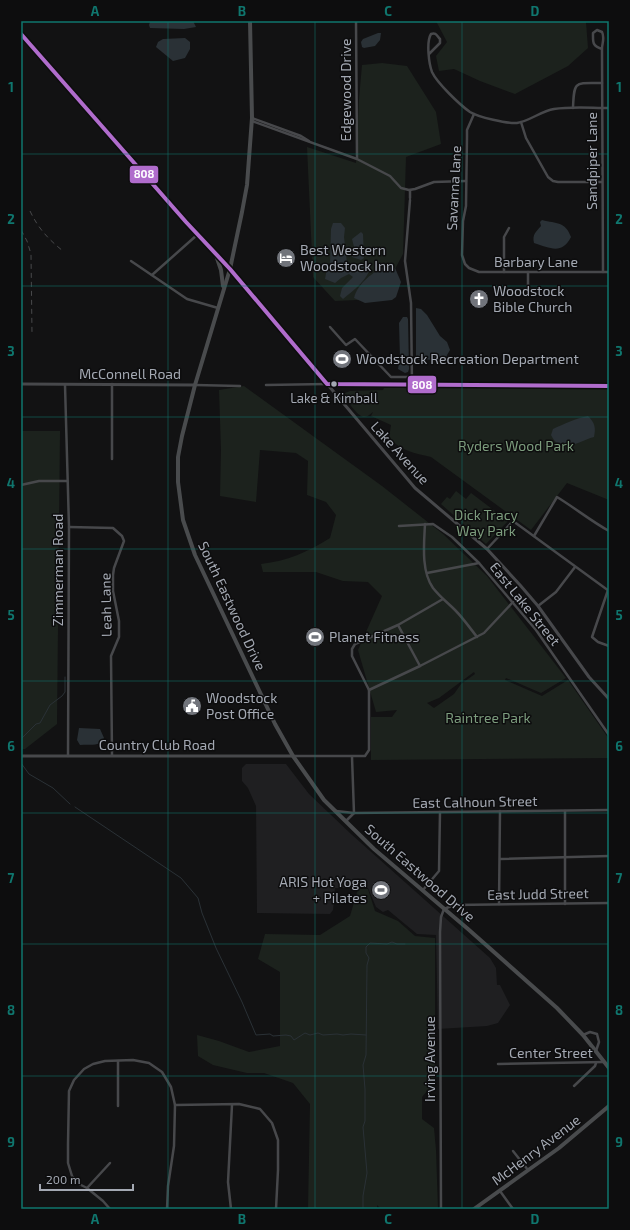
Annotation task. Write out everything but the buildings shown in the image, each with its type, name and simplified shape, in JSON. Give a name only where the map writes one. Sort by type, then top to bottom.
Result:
[{"type":"main road","name":"South Eastwood Drive","points":[[250,21],[252,119],[247,185],[230,269],[195,385],[178,457],[178,482],[183,520],[195,555],[275,724],[292,756],[324,800],[374,849],[557,1008],[583,1035],[609,1068]]},
{"type":"main road","points":[[216,255],[223,277],[223,291]]},
{"type":"main road","name":"McHenry Avenue","points":[[474,1209],[559,1148],[609,1106]]},
{"type":"street","name":"Edgewood Drive","points":[[356,21],[357,159]]},
{"type":"street","name":"Sandpiper Lane","points":[[602,49],[594,46],[593,44],[593,33],[597,30],[603,34],[603,272]]},
{"type":"street","points":[[428,54],[440,43],[440,39],[433,33],[430,34],[429,37],[428,54],[430,67],[434,76],[439,83],[474,114],[510,123],[521,122],[552,109],[609,108]]},
{"type":"street","name":"Lake Avenue","points":[[21,34],[197,235],[230,269],[415,488],[487,549],[520,585],[538,606],[589,676],[609,699]]},
{"type":"street","points":[[573,108],[573,90],[575,86],[582,83],[602,83]]},
{"type":"street","name":"Savanna lane","points":[[465,264],[462,255],[463,220],[466,206],[466,137],[467,130],[474,114]]},
{"type":"street","points":[[252,119],[357,159],[390,176],[401,188],[410,190],[434,182],[466,181]]},
{"type":"street","points":[[521,122],[526,138],[548,177],[553,181],[602,182]]},
{"type":"street","points":[[410,190],[405,261],[411,303],[412,385]]},
{"type":"street","points":[[504,272],[504,237],[509,228]]},
{"type":"street","points":[[152,274],[197,235]]},
{"type":"street","points":[[131,261],[187,299],[218,308]]},
{"type":"street","name":"Barbary Lane","points":[[465,264],[469,268],[479,272],[609,272]]},
{"type":"street","points":[[528,272],[528,289]]},
{"type":"street","points":[[330,326],[346,345],[355,339],[391,377],[412,377]]},
{"type":"street","name":"McConnell Road","points":[[21,384],[240,386]]},
{"type":"street","points":[[112,384],[112,459]]},
{"type":"street","name":"Zimmerman Road","points":[[65,385],[68,527],[68,756]]},
{"type":"street","points":[[266,385],[609,386]]},
{"type":"street","points":[[21,484],[39,481],[67,482]]},
{"type":"street","points":[[534,536],[557,497],[609,531]]},
{"type":"street","points":[[487,549],[513,521],[608,590],[592,637],[598,642],[609,646]]},
{"type":"street","points":[[425,524],[424,554],[427,573],[432,587],[455,610],[477,637]]},
{"type":"street","name":"East Lake Street","points":[[399,526],[432,524],[452,537],[479,563],[536,630],[609,735]]},
{"type":"street","name":"Leah Lane","points":[[68,527],[113,528],[122,536],[124,541],[114,568],[113,575],[113,591],[119,621],[119,637],[112,656],[112,755]]},
{"type":"street","points":[[427,573],[479,563]]},
{"type":"street","points":[[538,606],[556,592],[575,567]]},
{"type":"street","points":[[292,756],[366,756],[370,750],[369,690],[352,656],[352,649],[355,644],[398,625],[443,599]]},
{"type":"street","points":[[369,690],[484,633],[513,602]]},
{"type":"street","points":[[398,625],[420,666]]},
{"type":"street","name":"Country Club Road","points":[[21,756],[292,756]]},
{"type":"street","points":[[346,821],[354,812],[352,757]]},
{"type":"street","name":"East Calhoun Street","points":[[334,810],[354,812],[609,810]]},
{"type":"street","points":[[565,811],[565,904]]},
{"type":"street","points":[[423,890],[439,871],[440,812]]},
{"type":"street","points":[[500,812],[500,904]]},
{"type":"street","points":[[500,859],[609,856]]},
{"type":"street","name":"East Judd Street","points":[[444,909],[454,905],[609,903]]},
{"type":"street","name":"Irving Avenue","points":[[441,1209],[440,939],[441,917],[444,909]]},
{"type":"street","points":[[583,1035],[590,1032],[597,1034],[599,1042],[596,1052]]},
{"type":"street","points":[[110,1209],[87,1188],[79,1184],[72,1176],[68,1163],[69,1091],[74,1080],[84,1069],[93,1064],[104,1061],[133,1060],[149,1063],[162,1072],[171,1086],[175,1105],[174,1146],[168,1186],[167,1209]]},
{"type":"street","points":[[118,1061],[118,1106]]},
{"type":"street","name":"Center Street","points":[[498,1064],[604,1062]]},
{"type":"street","points":[[574,1086],[595,1066],[596,1063]]},
{"type":"street","points":[[175,1105],[247,1105],[260,1109],[272,1123],[278,1140],[276,1209]]},
{"type":"street","points":[[231,1209],[228,1182],[232,1105]]},
{"type":"street","points":[[513,1151],[528,1171]]},
{"type":"street","points":[[87,1188],[110,1163]]},
{"type":"street","points":[[500,1191],[513,1209]]},
{"type":"shaded area","points":[[152,21],[193,21],[196,27],[184,29],[150,28],[149,25]]},
{"type":"shaded area","points":[[381,33],[380,40],[375,46],[362,47],[361,42],[363,39]]},
{"type":"shaded area","points":[[185,38],[190,42],[190,49],[185,58],[173,61],[156,47],[158,42],[163,39]]},
{"type":"shaded area","points":[[542,220],[560,224],[566,228],[571,237],[564,246],[555,249],[534,243],[534,235],[541,226],[540,222]]},
{"type":"shaded area","points":[[333,223],[341,223],[345,228],[344,237],[347,263],[355,266],[366,263],[371,265],[364,280],[343,299],[340,296],[342,288],[353,277],[349,274],[335,283],[325,279],[327,268],[330,264],[331,229]]},
{"type":"shaded area","points":[[361,232],[363,234],[364,258],[361,260],[352,257],[351,251],[354,247],[352,239]]},
{"type":"shaded area","points":[[386,266],[395,268],[401,282],[396,297],[392,300],[365,303],[354,298],[362,283],[376,271]]},
{"type":"shaded area","points":[[416,308],[421,309],[427,315],[440,336],[447,342],[450,350],[444,364],[441,365],[430,360],[418,360],[416,356]]},
{"type":"shaded area","points":[[403,317],[407,317],[408,319],[409,369],[408,372],[405,373],[398,369],[400,358],[399,323]]},
{"type":"shaded area","points":[[588,416],[594,426],[594,437],[576,444],[565,446],[560,445],[551,435],[553,429]]},
{"type":"shaded area","points":[[79,728],[100,729],[104,738],[97,744],[80,745],[77,740]]},
{"type":"shaded area","points":[[246,764],[286,764],[309,794],[351,834],[490,958],[496,968],[497,985],[500,985],[510,1005],[498,1023],[487,1026],[438,1029],[436,935],[417,934],[388,910],[383,912],[376,907],[368,888],[335,888],[333,910],[330,914],[257,913],[256,806],[248,788],[242,781],[242,768]]},
{"type":"green space","points":[[436,21],[586,22],[588,48],[568,66],[515,94],[480,81],[454,69],[439,71],[436,56],[447,42]]},
{"type":"green space","points":[[382,63],[407,66],[436,112],[441,144],[406,157],[403,254],[379,299],[335,301],[313,277],[307,147],[356,163],[362,65]]},
{"type":"green space","name":"Raintree Park","points":[[244,386],[382,486],[443,534],[487,576],[566,678],[541,693],[506,678],[505,680],[542,696],[568,680],[609,739],[609,758],[371,760],[371,717],[392,717],[397,710],[376,712],[358,650],[382,596],[368,582],[343,581],[316,572],[263,572],[261,564],[280,561],[297,555],[314,548],[330,538],[336,515],[326,502],[307,495],[308,461],[296,453],[260,450],[256,502],[220,496],[221,450],[219,390]],"holes":[[[474,672],[475,674],[461,684],[454,694],[434,708],[427,703],[439,698]]]},
{"type":"green space","name":"Ryders Wood Park","points":[[384,388],[609,388],[609,500],[567,483],[531,530],[431,457],[408,451],[399,446],[389,438],[391,425],[371,416],[373,412],[364,417],[358,414],[347,399],[345,393],[350,391],[383,390]]},
{"type":"green space","points":[[21,431],[60,431],[57,724],[25,749],[21,749]]},
{"type":"green space","name":"Dick Tracy Way Park","points":[[456,491],[466,499],[471,493],[508,521],[486,544],[441,504],[447,497],[450,499]]},
{"type":"green space","points":[[358,889],[368,889],[375,911],[398,921],[415,936],[435,938],[435,1071],[434,1083],[422,1097],[422,1119],[434,1128],[438,1209],[381,1209],[377,1205],[377,1209],[308,1209],[310,1104],[293,1083],[264,1073],[247,1073],[213,1065],[198,1056],[197,1035],[249,1052],[280,1046],[280,972],[258,959],[265,934],[320,935],[350,916]]},
{"type":"waterway","points":[[21,739],[36,724],[40,723],[50,705],[65,692],[65,677]]},
{"type":"waterway","points":[[21,763],[29,774],[53,788],[70,804]]},
{"type":"waterway","points":[[75,807],[181,878],[198,898],[202,913],[216,948],[256,1035],[286,1035],[291,1036],[294,1040],[305,1033],[310,1035],[318,1033],[323,1035],[366,1035]]},
{"type":"waterway","points":[[363,1209],[363,1196],[367,1173],[363,1127],[365,1121],[363,1065],[366,1055],[367,965],[369,958],[366,953],[366,947],[370,943],[387,944],[392,942],[397,944],[405,944]]},
{"type":"railway","points":[[30,211],[36,223],[44,233],[63,251]]},
{"type":"railway","points":[[21,230],[27,241],[31,254],[32,334]]},
{"type":"transit line","name":"808","points":[[21,34],[186,222],[230,269],[327,384],[609,386]]},
{"type":"place","name":"Best Western Woodstock Inn","points":[[286,258]]},
{"type":"place","name":"Woodstock Bible Church","points":[[479,299]]},
{"type":"place","name":"Woodstock Recreation Department","points":[[342,359]]},
{"type":"place","name":"Lake & Kimball","points":[[334,384]]},
{"type":"place","name":"Planet Fitness","points":[[315,637]]},
{"type":"place","name":"Woodstock Post Office","points":[[192,706]]},
{"type":"place","name":"ARIS Hot Yoga + Pilates","points":[[381,890]]}]
